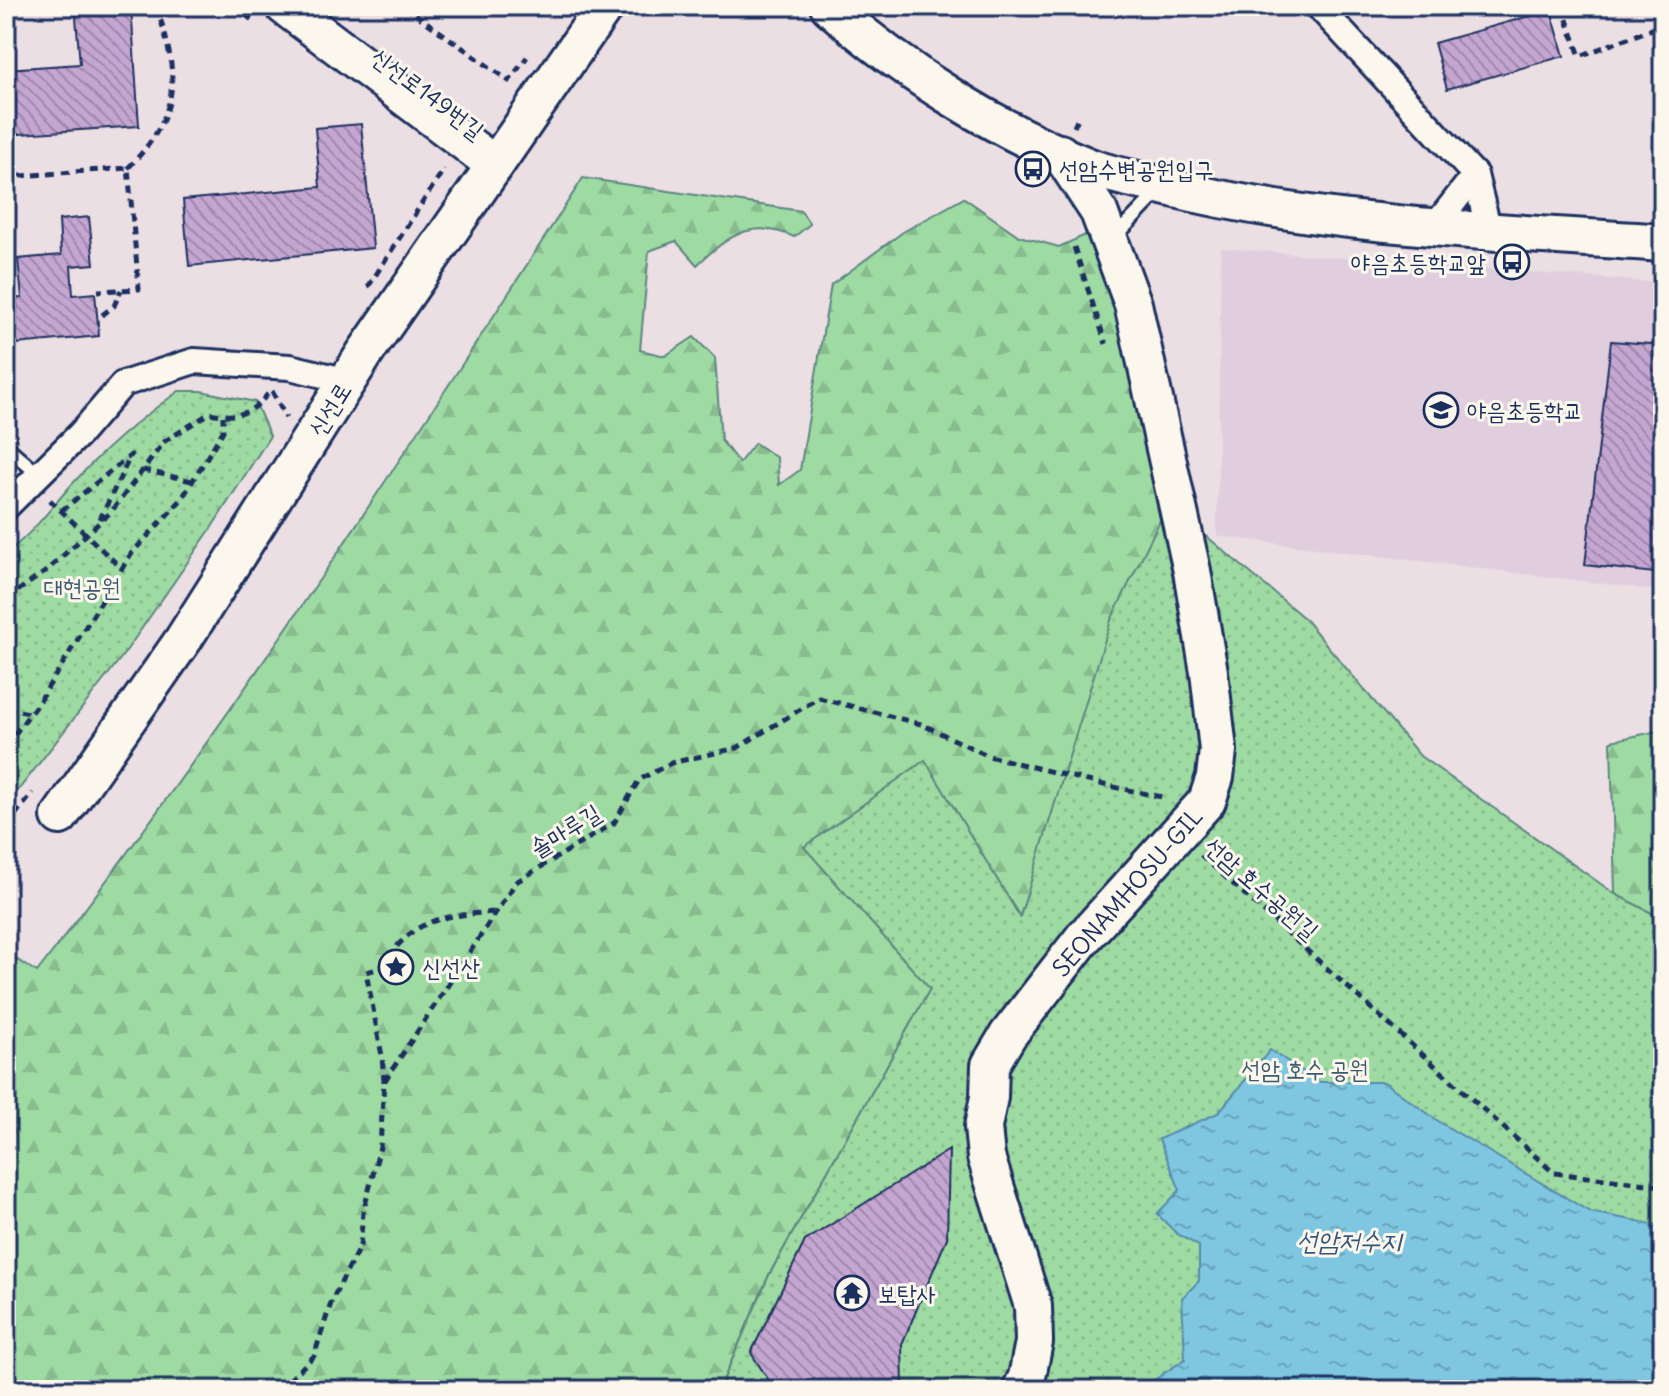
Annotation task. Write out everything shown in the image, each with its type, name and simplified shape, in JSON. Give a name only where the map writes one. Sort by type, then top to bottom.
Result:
[{"type":"street","name":"신선로149번길","points":[[314,6],[500,158]]},
{"type":"street","name":"신선로","points":[[60,816],[183,640],[348,381],[605,6]]},
{"type":"street","points":[[829,6],[862,35],[940,90],[1006,127],[1094,169],[1212,199],[1340,219],[1663,243]]},
{"type":"street","points":[[1318,6],[1475,175],[1489,231]]},
{"type":"street","points":[[272,16],[500,158]]},
{"type":"street","name":"SEONAMHOSU-GIL","points":[[1021,1390],[1034,1342],[1033,1306],[986,1157],[983,1127],[989,1097],[990,1065],[1008,1035],[1084,937],[1207,801],[1215,777],[1218,750],[1192,571],[1133,304],[1099,212],[1060,153]]},
{"type":"street","points":[[1435,226],[1475,175]]},
{"type":"street","points":[[6,507],[80,434],[123,384],[194,361],[290,367],[348,381]]},
{"type":"lane","points":[[1110,242],[1164,186]]},
{"type":"lane","points":[[6,446],[38,474]]},
{"type":"path","points":[[6,177],[128,168],[145,151],[170,106],[174,75],[163,21],[153,6]]},
{"type":"path","points":[[234,6],[272,16]]},
{"type":"path","points":[[404,6],[509,81],[527,56]]},
{"type":"path","points":[[1562,6],[1580,56],[1663,25]]},
{"type":"path","points":[[361,297],[445,170],[433,160]]},
{"type":"path","points":[[98,291],[139,289],[128,168]]},
{"type":"path","points":[[102,315],[114,306],[121,290]]},
{"type":"path","points":[[6,599],[45,572],[111,512],[165,441],[210,413],[230,417],[257,408],[290,367]]},
{"type":"path","points":[[6,746],[131,554],[181,500],[223,431],[223,416]]},
{"type":"path","points":[[61,511],[131,455],[98,524]]},
{"type":"path","points":[[143,470],[192,481]]},
{"type":"path","points":[[53,503],[122,569]]},
{"type":"path","name":"솔마루길","points":[[279,1390],[314,1356],[332,1300],[360,1246],[363,1213],[380,1147],[384,1082],[516,882],[614,823],[639,780],[671,763],[737,748],[819,698],[921,724],[989,756],[1184,801],[1196,813]]},
{"type":"path","points":[[6,709],[30,713]]},
{"type":"path","name":"선암 호수공원길","points":[[1198,852],[1554,1173],[1663,1186]]},
{"type":"path","points":[[384,1082],[366,972],[381,968],[393,949],[419,925],[456,914],[496,911]]},
{"type":"shaded area","name":"야음초등학교","points":[[1221,248],[1663,283],[1663,591],[1217,536]]},
{"type":"green space","points":[[583,178],[801,211],[810,224],[794,237],[765,229],[741,233],[719,246],[697,265],[676,241],[649,251],[640,350],[665,356],[694,337],[715,358],[721,440],[739,463],[755,443],[777,458],[779,485],[800,470],[831,285],[903,232],[964,198],[1019,236],[1059,247],[1101,228],[1168,504],[1019,918],[930,989],[769,1275],[719,1390],[6,1390],[6,953],[37,972],[110,876],[319,581]]},
{"type":"green space","name":"대현공원","points":[[179,391],[201,391],[255,402],[270,436],[210,530],[124,654],[6,806],[6,553],[34,528],[99,456]]},
{"type":"green space","name":"선암 호수 공원","points":[[1168,504],[1304,618],[1420,756],[1615,894],[1663,919],[1663,1390],[719,1390],[769,1275],[930,989],[804,847],[925,760],[1020,917],[1111,620]]},
{"type":"green space","points":[[1663,730],[1663,919],[1615,894],[1611,741]]},
{"type":"water","name":"선암저수지","points":[[1270,1050],[1320,1082],[1384,1082],[1441,1123],[1590,1212],[1663,1226],[1663,1390],[1140,1390],[1185,1359],[1182,1298],[1199,1281],[1199,1246],[1177,1234],[1157,1214],[1180,1190],[1159,1139],[1218,1113]]},
{"type":"building","points":[[75,6],[131,6],[139,126],[6,135],[6,69],[80,64]]},
{"type":"building","points":[[1551,10],[1564,56],[1447,89],[1434,43]]},
{"type":"building","points":[[1663,85],[1663,122],[1654,87]]},
{"type":"building","points":[[361,124],[373,248],[189,266],[183,200],[320,187],[315,128]]},
{"type":"building","points":[[89,217],[94,264],[71,266],[73,295],[95,293],[99,336],[6,345],[6,299],[22,298],[18,259],[61,255],[59,220]]},
{"type":"building","points":[[1611,341],[1663,345],[1663,397],[1659,397],[1658,418],[1663,419],[1663,574],[1585,565]]},
{"type":"building","name":"보탑사","points":[[949,1150],[947,1238],[902,1344],[903,1387],[900,1390],[775,1390],[751,1353],[805,1241]]},
{"type":"place","name":"선암수변공원입구","points":[[1033,169]]},
{"type":"place","name":"야음초등학교앞","points":[[1512,262]]},
{"type":"place","name":"야음초등학교","points":[[1441,410]]},
{"type":"place","name":"신선산","points":[[396,967]]},
{"type":"place","name":"보탑사","points":[[852,1293]]}]
